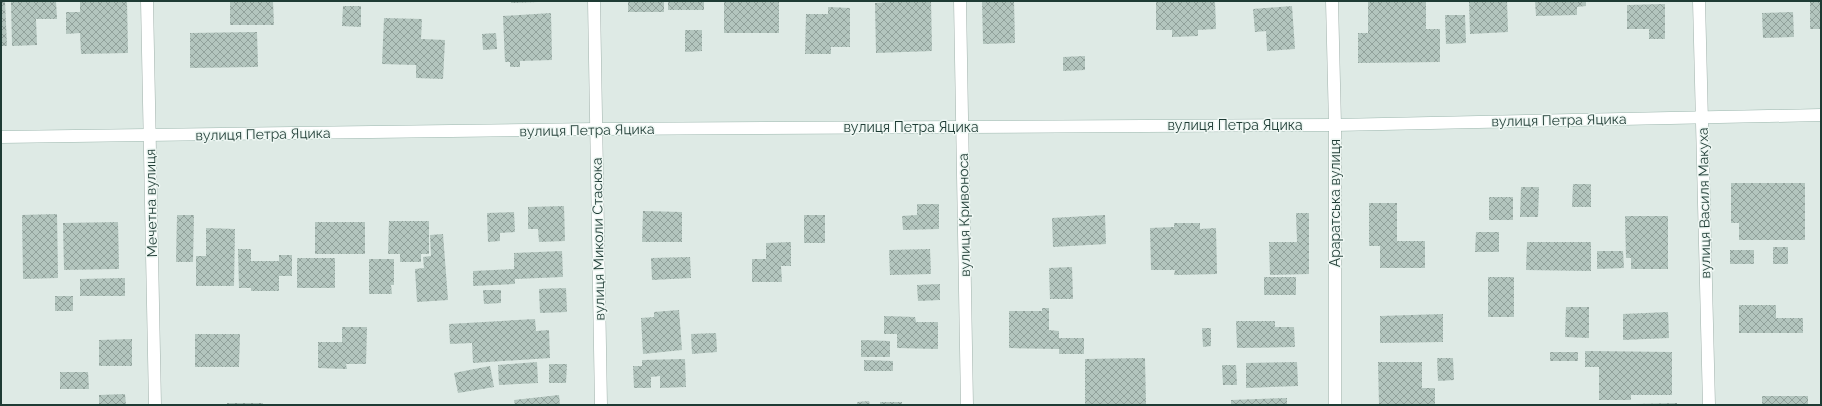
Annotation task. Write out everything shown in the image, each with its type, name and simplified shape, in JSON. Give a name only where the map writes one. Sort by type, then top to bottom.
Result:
[{"type":"street","name":"Мечетна вулиця","points":[[147,1],[155,405]]},
{"type":"street","name":"вулиця Миколи Стасюка","points":[[594,1],[601,405]]},
{"type":"street","name":"вулиця Кривоноса","points":[[960,1],[967,405]]},
{"type":"street","name":"Араратська вулиця","points":[[1332,1],[1335,125],[1335,405]]},
{"type":"street","name":"вулиця Василя Макуха","points":[[1699,1],[1709,405]]},
{"type":"street","name":"вулиця Петра Яцика","points":[[1,137],[596,129],[1335,125],[1702,116],[1821,115]]},
{"type":"building","points":[[1,1],[5,1],[7,46],[1,46]]},
{"type":"building","points":[[11,1],[56,1],[57,19],[36,19],[37,45],[12,46]]},
{"type":"building","points":[[80,1],[127,1],[128,53],[81,54],[80,33],[66,34],[66,12],[80,12]]},
{"type":"building","points":[[230,1],[273,1],[274,25],[230,25]]},
{"type":"building","points":[[511,1],[538,1],[538,2],[511,3]]},
{"type":"building","points":[[628,1],[664,1],[664,12],[628,12]]},
{"type":"building","points":[[668,1],[704,1],[704,10],[668,10]]},
{"type":"building","points":[[724,1],[779,1],[779,33],[724,33]]},
{"type":"building","points":[[931,1],[932,51],[876,53],[875,3]]},
{"type":"building","points":[[982,1],[1014,1],[1015,43],[983,44]]},
{"type":"building","points":[[1156,1],[1215,1],[1216,29],[1198,30],[1198,36],[1172,37],[1172,30],[1156,30]]},
{"type":"building","points":[[1368,1],[1426,1],[1426,29],[1440,29],[1440,62],[1358,63],[1358,33],[1368,33]]},
{"type":"building","points":[[1469,1],[1507,1],[1508,32],[1470,34]]},
{"type":"building","points":[[1535,1],[1586,1],[1586,6],[1577,7],[1577,15],[1536,16]]},
{"type":"building","points":[[1810,1],[1821,1],[1821,29],[1810,29]]},
{"type":"building","points":[[1665,4],[1665,39],[1649,39],[1649,29],[1627,29],[1627,5]]},
{"type":"building","points":[[343,6],[361,6],[361,27],[342,26]]},
{"type":"building","points":[[1292,6],[1295,49],[1267,51],[1266,31],[1255,32],[1253,9]]},
{"type":"building","points":[[828,7],[850,8],[850,47],[831,47],[831,54],[805,54],[806,14],[828,14]]},
{"type":"building","points":[[1793,12],[1794,37],[1763,38],[1762,13]]},
{"type":"building","points":[[551,13],[552,60],[520,61],[520,67],[510,67],[510,62],[505,62],[503,16]]},
{"type":"building","points":[[1445,15],[1465,15],[1466,43],[1446,44]]},
{"type":"building","points":[[384,18],[422,19],[421,39],[445,40],[443,79],[416,78],[416,65],[382,64]]},
{"type":"building","points":[[685,30],[702,30],[702,51],[685,52]]},
{"type":"building","points":[[257,32],[258,67],[190,68],[190,33]]},
{"type":"building","points":[[496,33],[497,49],[483,50],[482,34]]},
{"type":"building","points":[[1085,56],[1085,70],[1063,71],[1063,57]]},
{"type":"building","points":[[1731,183],[1805,183],[1805,240],[1739,240],[1739,223],[1731,223]]},
{"type":"building","points":[[1573,184],[1591,184],[1591,207],[1572,207]]},
{"type":"building","points":[[1521,187],[1539,187],[1538,217],[1520,217]]},
{"type":"building","points":[[1489,197],[1513,197],[1513,220],[1489,220]]},
{"type":"building","points":[[1369,203],[1397,203],[1397,241],[1425,241],[1425,268],[1380,268],[1380,246],[1369,246]]},
{"type":"building","points":[[917,204],[939,204],[939,229],[903,230],[902,216],[917,215]]},
{"type":"building","points":[[564,206],[565,241],[539,242],[538,229],[528,229],[528,207]]},
{"type":"building","points":[[643,211],[682,212],[682,242],[642,242]]},
{"type":"building","points":[[514,212],[515,232],[500,233],[500,241],[488,242],[487,213]]},
{"type":"building","points":[[1296,213],[1309,213],[1309,274],[1270,275],[1269,242],[1297,242]]},
{"type":"building","points":[[57,214],[58,278],[23,279],[22,215]]},
{"type":"building","points":[[177,215],[194,215],[193,262],[176,262]]},
{"type":"building","points":[[804,215],[825,215],[825,243],[804,243]]},
{"type":"building","points":[[1105,215],[1106,244],[1053,247],[1052,218]]},
{"type":"building","points":[[1625,216],[1668,216],[1668,269],[1631,269],[1631,258],[1626,258]]},
{"type":"building","points":[[389,221],[429,221],[429,254],[421,254],[421,262],[400,262],[400,254],[388,254]]},
{"type":"building","points":[[118,222],[119,269],[64,270],[63,223]]},
{"type":"building","points":[[315,222],[365,222],[365,254],[315,254]]},
{"type":"building","points":[[1174,223],[1200,223],[1200,229],[1216,228],[1217,274],[1174,275],[1175,270],[1151,270],[1150,228],[1174,227]]},
{"type":"building","points":[[206,228],[235,229],[234,286],[196,286],[196,256],[206,256]]},
{"type":"building","points":[[1476,232],[1499,232],[1499,252],[1475,252]]},
{"type":"building","points":[[443,234],[448,300],[417,302],[415,269],[424,268],[423,257],[431,256],[430,235]]},
{"type":"building","points":[[791,242],[791,266],[781,266],[782,282],[752,282],[752,259],[766,259],[766,243]]},
{"type":"building","points":[[1527,242],[1591,242],[1591,271],[1526,270]]},
{"type":"building","points":[[1773,247],[1788,247],[1788,264],[1773,264]]},
{"type":"building","points":[[238,249],[251,249],[251,261],[279,261],[279,255],[292,255],[292,276],[279,276],[279,291],[251,291],[251,288],[239,288]]},
{"type":"building","points":[[930,249],[931,274],[890,275],[889,250]]},
{"type":"building","points":[[1730,250],[1754,250],[1754,264],[1730,264]]},
{"type":"building","points":[[562,251],[563,277],[515,279],[515,284],[473,286],[473,271],[514,269],[514,253]]},
{"type":"building","points":[[1597,251],[1623,251],[1624,268],[1597,269]]},
{"type":"building","points":[[690,257],[691,278],[652,280],[651,258]]},
{"type":"building","points":[[297,258],[335,258],[335,288],[297,288]]},
{"type":"building","points":[[369,259],[394,259],[394,285],[391,285],[392,294],[369,294]]},
{"type":"building","points":[[1072,267],[1073,299],[1050,299],[1049,268]]},
{"type":"building","points":[[1264,277],[1296,277],[1296,295],[1264,295]]},
{"type":"building","points":[[1488,277],[1514,277],[1514,317],[1488,317]]},
{"type":"building","points":[[125,278],[125,296],[80,296],[80,279]]},
{"type":"building","points":[[940,284],[940,300],[918,301],[917,285]]},
{"type":"building","points":[[566,288],[567,312],[540,313],[539,289]]},
{"type":"building","points":[[483,290],[501,290],[501,303],[484,304]]},
{"type":"building","points":[[55,296],[73,296],[73,311],[55,311]]},
{"type":"building","points":[[1739,305],[1776,305],[1776,318],[1803,318],[1803,333],[1739,333]]},
{"type":"building","points":[[1566,307],[1589,307],[1589,338],[1565,337]]},
{"type":"building","points":[[1042,308],[1049,308],[1049,330],[1059,331],[1059,338],[1084,338],[1084,354],[1059,354],[1059,349],[1009,348],[1009,311],[1042,311]]},
{"type":"building","points":[[679,310],[682,350],[643,354],[641,318],[654,317],[654,312]]},
{"type":"building","points":[[1668,312],[1669,338],[1623,340],[1623,314]]},
{"type":"building","points":[[1443,314],[1443,342],[1380,343],[1380,316]]},
{"type":"building","points":[[884,316],[915,317],[916,322],[938,322],[938,349],[897,348],[897,334],[884,334]]},
{"type":"building","points":[[535,319],[536,331],[549,330],[550,358],[473,363],[472,343],[450,344],[449,324]]},
{"type":"building","points":[[1236,321],[1275,321],[1275,327],[1294,327],[1295,347],[1237,348]]},
{"type":"building","points":[[342,327],[367,327],[366,364],[346,364],[347,369],[318,368],[318,342],[342,342]]},
{"type":"building","points":[[1202,328],[1211,328],[1211,346],[1203,347]]},
{"type":"building","points":[[716,333],[717,352],[692,354],[691,334]]},
{"type":"building","points":[[195,334],[240,334],[239,367],[195,367]]},
{"type":"building","points":[[132,339],[132,366],[99,366],[99,340]]},
{"type":"building","points":[[861,340],[890,341],[890,357],[861,357]]},
{"type":"building","points":[[1585,351],[1672,352],[1672,395],[1631,395],[1631,400],[1599,400],[1599,367],[1585,367]]},
{"type":"building","points":[[1550,352],[1578,352],[1578,361],[1550,361]]},
{"type":"building","points":[[1145,358],[1146,405],[1085,405],[1085,359]]},
{"type":"building","points":[[1437,358],[1453,358],[1454,380],[1438,381]]},
{"type":"building","points":[[685,359],[686,387],[660,388],[660,376],[651,377],[651,388],[634,388],[633,366],[642,366],[642,360]]},
{"type":"building","points":[[864,360],[893,361],[893,371],[864,371]]},
{"type":"building","points":[[537,362],[538,383],[499,385],[498,365]]},
{"type":"building","points":[[1297,362],[1298,386],[1246,388],[1246,363]]},
{"type":"building","points":[[1378,362],[1422,362],[1422,388],[1435,388],[1435,405],[1379,405]]},
{"type":"building","points":[[549,364],[567,364],[566,383],[549,383]]},
{"type":"building","points":[[1222,365],[1236,365],[1237,385],[1223,385]]},
{"type":"building","points":[[490,366],[494,387],[458,393],[454,373]]},
{"type":"building","points":[[60,372],[88,372],[89,389],[60,389]]},
{"type":"building","points":[[125,394],[126,405],[99,405],[99,395]]},
{"type":"building","points":[[559,395],[560,405],[515,405],[514,400]]},
{"type":"building","points":[[1762,396],[1808,396],[1808,405],[1762,405]]},
{"type":"building","points":[[1287,398],[1287,405],[1231,405],[1231,400]]},
{"type":"building","points":[[869,401],[870,405],[857,405],[857,402]]},
{"type":"building","points":[[880,402],[902,402],[902,405],[880,405]]},
{"type":"building","points":[[227,403],[263,403],[263,405],[227,405]]},
{"type":"building","points":[[1677,403],[1677,405],[1635,405],[1635,404]]}]
